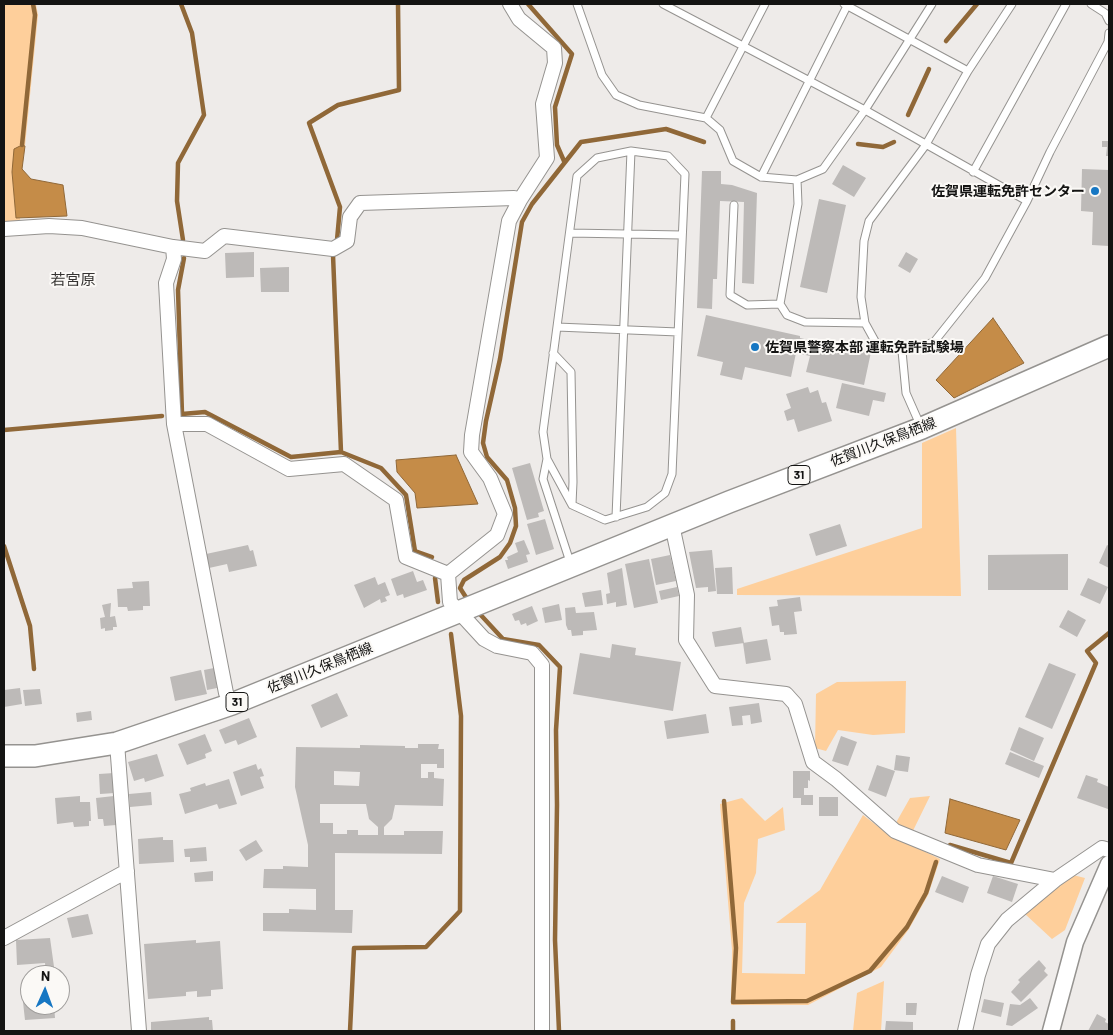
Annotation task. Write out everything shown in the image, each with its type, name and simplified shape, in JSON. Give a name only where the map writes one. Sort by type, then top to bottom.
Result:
[{"type":"main road","name":"佐賀川久保鳥栖線","points":[[4,756],[35,756],[117,742],[232,704],[571,565],[922,428],[1109,346]]},
{"type":"street","points":[[448,574],[497,536],[504,514],[490,478],[471,452],[472,436],[509,220],[547,158],[543,104],[555,62],[554,48],[519,19],[510,4]]},
{"type":"street","points":[[4,229],[50,226],[82,228],[173,246],[205,250],[224,236],[333,249],[347,241],[350,217],[360,203],[514,198],[520,200]]},
{"type":"street","points":[[173,246],[174,258],[166,283],[174,424],[226,692],[232,704]]},
{"type":"street","points":[[174,424],[207,424],[289,469],[344,464],[396,500],[406,557],[448,574]]},
{"type":"street","points":[[672,525],[687,595],[686,640],[715,686],[786,694],[795,704],[813,762],[836,779],[895,831],[978,865],[1055,880]]},
{"type":"street","points":[[448,574],[450,602],[484,639],[497,646],[532,653],[542,665],[542,1031]]},
{"type":"street","points":[[117,742],[139,1031]]},
{"type":"street","points":[[965,1031],[978,975],[988,944],[1007,920],[1055,880],[1102,848],[1109,850]]},
{"type":"street","points":[[1051,1031],[1075,942],[1109,864]]},
{"type":"street","points":[[4,938],[127,871]]},
{"type":"lane","points":[[577,4],[602,75],[616,95],[639,105],[706,118],[720,130],[733,162],[761,177],[797,180],[823,169],[865,110],[932,4]]},
{"type":"lane","points":[[663,4],[865,110],[925,146],[1027,201]]},
{"type":"lane","points":[[706,118],[765,4]]},
{"type":"lane","points":[[761,177],[846,4],[968,72]]},
{"type":"lane","points":[[1012,4],[968,72],[925,146],[869,221],[864,241],[860,297],[865,323],[876,342],[902,351],[934,342],[984,278],[1027,201],[1050,152],[1108,42],[1109,33]]},
{"type":"lane","points":[[973,172],[1066,4]]},
{"type":"lane","points":[[1091,4],[1105,13],[1109,21]]},
{"type":"lane","points":[[616,517],[631,151]]},
{"type":"lane","points":[[547,459],[572,505],[605,520],[647,507],[664,493],[672,474],[684,174],[668,156],[631,151],[597,158],[577,176],[543,432],[547,459],[543,479],[571,565]]},
{"type":"lane","points":[[797,180],[798,204],[780,304],[788,315],[805,322],[865,323]]},
{"type":"lane","points":[[734,205],[730,295],[747,305],[780,304]]},
{"type":"lane","points":[[570,233],[682,235]]},
{"type":"lane","points":[[557,327],[678,332]]},
{"type":"lane","points":[[902,351],[906,393],[922,428]]},
{"type":"lane","points":[[553,354],[571,372],[574,482],[572,505]]},
{"type":"shaded area","points":[[4,4],[36,4],[38,15],[25,146],[22,145],[12,172],[16,217],[20,218],[21,228],[4,229]]},
{"type":"shaded area","points":[[22,145],[25,146],[22,169],[31,179],[63,185],[67,216],[16,218],[12,172],[14,149]]},
{"type":"shaded area","points":[[993,318],[1024,363],[954,398],[936,380]]},
{"type":"shaded area","points":[[956,428],[961,596],[737,595],[737,589],[922,528],[922,443]]},
{"type":"shaded area","points":[[456,455],[478,504],[417,508],[415,493],[397,472],[396,460]]},
{"type":"shaded area","points":[[906,681],[905,733],[873,735],[838,730],[826,751],[815,748],[816,694],[837,682]]},
{"type":"shaded area","points":[[930,796],[907,843],[940,859],[928,895],[909,929],[881,967],[808,1005],[731,1005],[732,950],[720,804],[742,798],[765,821],[783,807],[785,830],[758,839],[756,873],[744,903],[742,973],[805,974],[806,923],[776,923],[820,890],[863,815],[889,835],[910,798]]},
{"type":"shaded area","points":[[950,799],[1020,820],[1006,850],[945,833]]},
{"type":"shaded area","points":[[1073,875],[1085,878],[1065,930],[1052,939],[1025,914]]},
{"type":"shaded area","points":[[884,981],[881,1031],[853,1031],[857,993]]},
{"type":"building","points":[[1102,141],[1109,141],[1109,156],[1106,156],[1107,147],[1102,147]]},
{"type":"building","points":[[843,165],[866,178],[854,197],[832,184]]},
{"type":"building","name":"佐賀県運転免許センター","points":[[1082,169],[1109,170],[1109,246],[1092,245],[1093,212],[1081,211]]},
{"type":"building","points":[[702,171],[721,171],[721,184],[732,185],[757,193],[754,284],[742,283],[744,202],[720,201],[717,279],[713,279],[712,309],[697,308]]},
{"type":"building","points":[[819,199],[846,205],[827,293],[800,287]]},
{"type":"building","points":[[254,252],[254,277],[226,278],[225,253]]},
{"type":"building","points":[[906,252],[918,259],[910,273],[898,266]]},
{"type":"building","points":[[289,267],[289,292],[261,292],[260,268]]},
{"type":"building","name":"佐賀県警察本部 運転免許試験場","points":[[706,315],[800,336],[800,338],[813,341],[814,339],[871,352],[864,385],[806,372],[810,356],[796,353],[791,377],[745,367],[742,380],[720,375],[723,362],[697,356]]},
{"type":"building","points":[[842,383],[886,393],[884,402],[873,400],[869,416],[836,408]]},
{"type":"building","points":[[808,387],[810,393],[818,390],[822,403],[826,402],[832,421],[798,432],[794,419],[787,421],[784,411],[791,408],[786,394]]},
{"type":"building","points":[[530,463],[544,511],[538,513],[539,517],[527,520],[512,468]]},
{"type":"building","points":[[545,519],[554,549],[536,555],[527,524]]},
{"type":"building","points":[[840,524],[847,546],[816,556],[809,534]]},
{"type":"building","points":[[524,540],[530,554],[526,555],[528,562],[508,569],[505,560],[508,560],[507,557],[518,552],[515,543]]},
{"type":"building","points":[[248,545],[250,551],[253,550],[257,566],[229,572],[227,564],[209,568],[206,554]]},
{"type":"building","points":[[1107,545],[1109,546],[1109,568],[1099,563]]},
{"type":"building","points":[[712,550],[716,591],[708,592],[708,587],[696,588],[689,552]]},
{"type":"building","points":[[1068,554],[1068,590],[988,590],[988,555]]},
{"type":"building","points":[[670,555],[676,581],[656,585],[651,559]]},
{"type":"building","points":[[649,559],[658,603],[634,608],[625,564]]},
{"type":"building","points":[[732,567],[733,594],[717,594],[715,568]]},
{"type":"building","points":[[622,568],[627,605],[616,607],[616,602],[607,604],[606,594],[610,593],[607,573]]},
{"type":"building","points":[[413,571],[417,582],[423,580],[427,590],[404,598],[403,594],[397,596],[391,579]]},
{"type":"building","points":[[375,577],[378,585],[385,582],[390,595],[385,597],[387,601],[381,603],[380,599],[364,608],[354,585]]},
{"type":"building","points":[[1088,578],[1108,587],[1100,604],[1080,595]]},
{"type":"building","points":[[149,581],[150,606],[143,606],[143,610],[128,611],[127,607],[118,607],[117,589],[133,588],[132,582]]},
{"type":"building","points":[[677,587],[679,596],[661,600],[659,591]]},
{"type":"building","points":[[601,590],[603,605],[585,607],[582,593]]},
{"type":"building","points":[[800,597],[802,611],[794,612],[797,634],[784,635],[784,632],[780,632],[779,625],[772,626],[769,607],[778,606],[777,600]]},
{"type":"building","points":[[111,603],[110,617],[115,616],[117,627],[113,627],[113,630],[105,631],[105,628],[101,629],[100,618],[105,617],[102,605]]},
{"type":"building","points":[[559,604],[562,620],[545,623],[542,608]]},
{"type":"building","points":[[532,606],[538,621],[527,626],[526,623],[521,625],[519,620],[515,621],[512,614]]},
{"type":"building","points":[[575,607],[576,613],[594,612],[597,630],[583,631],[583,635],[572,636],[571,630],[568,630],[566,625],[565,608]]},
{"type":"building","points":[[1068,610],[1086,620],[1077,637],[1059,627]]},
{"type":"building","points":[[741,627],[744,643],[715,647],[712,632]]},
{"type":"building","points":[[767,639],[771,660],[746,664],[743,643]]},
{"type":"building","points":[[612,644],[636,648],[635,655],[681,662],[673,711],[573,694],[580,653],[610,658]]},
{"type":"building","points":[[1049,663],[1076,674],[1052,729],[1025,717]]},
{"type":"building","points":[[214,668],[217,688],[207,690],[204,670]]},
{"type":"building","points":[[201,670],[207,694],[175,701],[170,677]]},
{"type":"building","points":[[20,688],[22,704],[4,707],[4,690]]},
{"type":"building","points":[[40,689],[42,704],[25,706],[23,690]]},
{"type":"building","points":[[337,693],[348,716],[321,728],[311,705]]},
{"type":"building","points":[[759,703],[762,722],[751,724],[750,715],[742,716],[743,725],[732,726],[729,707]]},
{"type":"building","points":[[91,711],[92,720],[77,722],[76,713]]},
{"type":"building","points":[[706,714],[709,733],[667,739],[664,721]]},
{"type":"building","points":[[249,718],[257,737],[238,745],[236,740],[225,744],[219,730]]},
{"type":"building","points":[[1019,727],[1044,738],[1034,761],[1010,750]]},
{"type":"building","points":[[205,734],[212,751],[205,754],[206,758],[187,765],[178,744]]},
{"type":"building","points":[[841,736],[857,742],[848,766],[832,761]]},
{"type":"building","points":[[418,744],[439,744],[438,749],[444,749],[444,768],[437,768],[437,764],[421,764],[421,778],[428,778],[428,772],[434,772],[434,778],[444,779],[443,806],[395,805],[392,819],[384,827],[384,835],[404,835],[404,831],[443,831],[442,854],[335,853],[335,910],[353,910],[352,933],[263,931],[263,913],[289,913],[289,909],[316,910],[316,889],[263,888],[264,869],[283,869],[283,866],[308,867],[308,845],[295,787],[296,747],[360,748],[360,745],[418,748]],"holes":[[[334,771],[360,772],[359,786],[334,785]],[[320,804],[366,804],[369,819],[378,827],[378,835],[358,835],[358,830],[347,830],[347,834],[333,834],[333,823],[320,823]]]},
{"type":"building","points":[[1010,752],[1044,766],[1039,778],[1005,764]]},
{"type":"building","points":[[157,754],[164,776],[145,782],[144,778],[134,781],[128,762]]},
{"type":"building","points":[[896,755],[910,757],[908,772],[894,770]]},
{"type":"building","points":[[256,764],[258,770],[261,768],[264,776],[260,777],[264,788],[241,796],[233,772]]},
{"type":"building","points":[[877,765],[895,771],[886,797],[868,790]]},
{"type":"building","points":[[793,771],[810,771],[810,781],[808,780],[808,788],[804,788],[804,795],[813,795],[813,805],[801,805],[801,798],[793,798]]},
{"type":"building","points":[[114,773],[115,793],[100,794],[99,774]]},
{"type":"building","points":[[1086,775],[1098,779],[1097,782],[1109,787],[1108,809],[1077,798]]},
{"type":"building","points":[[229,779],[237,804],[219,809],[217,804],[185,814],[179,794],[191,791],[190,788],[205,783],[206,786]]},
{"type":"building","points":[[151,792],[152,805],[130,807],[129,794]]},
{"type":"building","points":[[80,796],[80,802],[90,802],[91,821],[89,821],[89,826],[74,827],[73,822],[57,824],[55,798]]},
{"type":"building","points":[[114,796],[116,825],[104,826],[103,819],[98,819],[96,798]]},
{"type":"building","points":[[819,797],[838,797],[838,816],[819,816]]},
{"type":"building","points":[[163,837],[163,840],[173,840],[174,862],[139,864],[138,839]]},
{"type":"building","points":[[256,840],[263,851],[246,861],[239,850]]},
{"type":"building","points":[[206,847],[207,861],[190,862],[190,857],[185,857],[184,849]]},
{"type":"building","points":[[213,871],[213,881],[195,882],[194,873]]},
{"type":"building","points":[[942,876],[969,887],[963,903],[935,892]]},
{"type":"building","points":[[993,876],[1018,884],[1012,902],[987,893]]},
{"type":"building","points":[[88,914],[93,934],[72,938],[67,918]]},
{"type":"building","points":[[50,938],[54,965],[45,965],[45,963],[17,965],[16,940]]},
{"type":"building","points":[[196,940],[196,943],[220,941],[223,989],[211,990],[211,996],[197,997],[197,991],[186,992],[186,996],[148,999],[144,944]]},
{"type":"building","points":[[1039,960],[1046,968],[1044,971],[1048,975],[1021,1002],[1011,992],[1020,982],[1018,980]]},
{"type":"building","points":[[1030,998],[1038,1008],[1012,1026],[1006,1025],[1010,1004],[1020,1005]]},
{"type":"building","points":[[984,999],[1004,1003],[1001,1017],[981,1012]]},
{"type":"building","points":[[906,1003],[917,1003],[916,1015],[906,1015]]},
{"type":"building","points":[[1097,1014],[1106,1019],[1105,1022],[1109,1024],[1109,1031],[1088,1031]]},
{"type":"building","points":[[24,1015],[55,1015],[55,1018],[25,1020]]},
{"type":"building","points":[[209,1017],[209,1020],[212,1020],[213,1031],[151,1031],[151,1022]]},
{"type":"building","points":[[886,1021],[913,1022],[913,1031],[885,1031]]},
{"type":"waterway","points":[[22,145],[35,15],[33,4]]},
{"type":"waterway","points":[[181,4],[192,33],[204,115],[178,163],[177,201],[183,240]]},
{"type":"waterway","points":[[337,240],[340,207],[309,123],[338,105],[399,90],[398,4]]},
{"type":"waterway","points":[[528,4],[572,54],[555,107],[557,145],[564,161]]},
{"type":"waterway","points":[[946,41],[977,4]]},
{"type":"waterway","points":[[908,115],[929,69]]},
{"type":"waterway","points":[[469,602],[460,588],[464,580],[500,557],[510,543],[516,526],[515,508],[507,480],[487,457],[483,443],[500,359],[522,222],[532,204],[581,142],[666,129],[704,142]]},
{"type":"waterway","points":[[858,144],[883,147],[894,142]]},
{"type":"waterway","points":[[333,255],[341,452],[381,468],[406,495],[415,551],[432,557]]},
{"type":"waterway","points":[[184,258],[178,290],[182,414],[205,412],[291,457],[341,452]]},
{"type":"waterway","points":[[4,430],[162,416]]},
{"type":"waterway","points":[[4,546],[30,626],[34,669]]},
{"type":"waterway","points":[[435,578],[438,602]]},
{"type":"waterway","points":[[478,612],[503,639],[539,645],[560,667],[556,730],[555,940],[559,1031]]},
{"type":"waterway","points":[[950,845],[1011,863],[1096,663],[1087,651],[1109,633]]},
{"type":"waterway","points":[[350,1031],[354,948],[426,947],[460,911],[461,716],[451,634]]},
{"type":"waterway","points":[[724,801],[736,948],[733,1002],[807,1001],[870,971],[907,927],[926,893],[936,862]]},
{"type":"waterway","points":[[733,1021],[733,1031]]},
{"type":"place","name":"佐賀県運転免許センター","points":[[1095,191]]},
{"type":"place","name":"佐賀県警察本部 運転免許試験場","points":[[755,347]]},
{"type":"district","name":"若宮原","points":[[73,280]]}]
